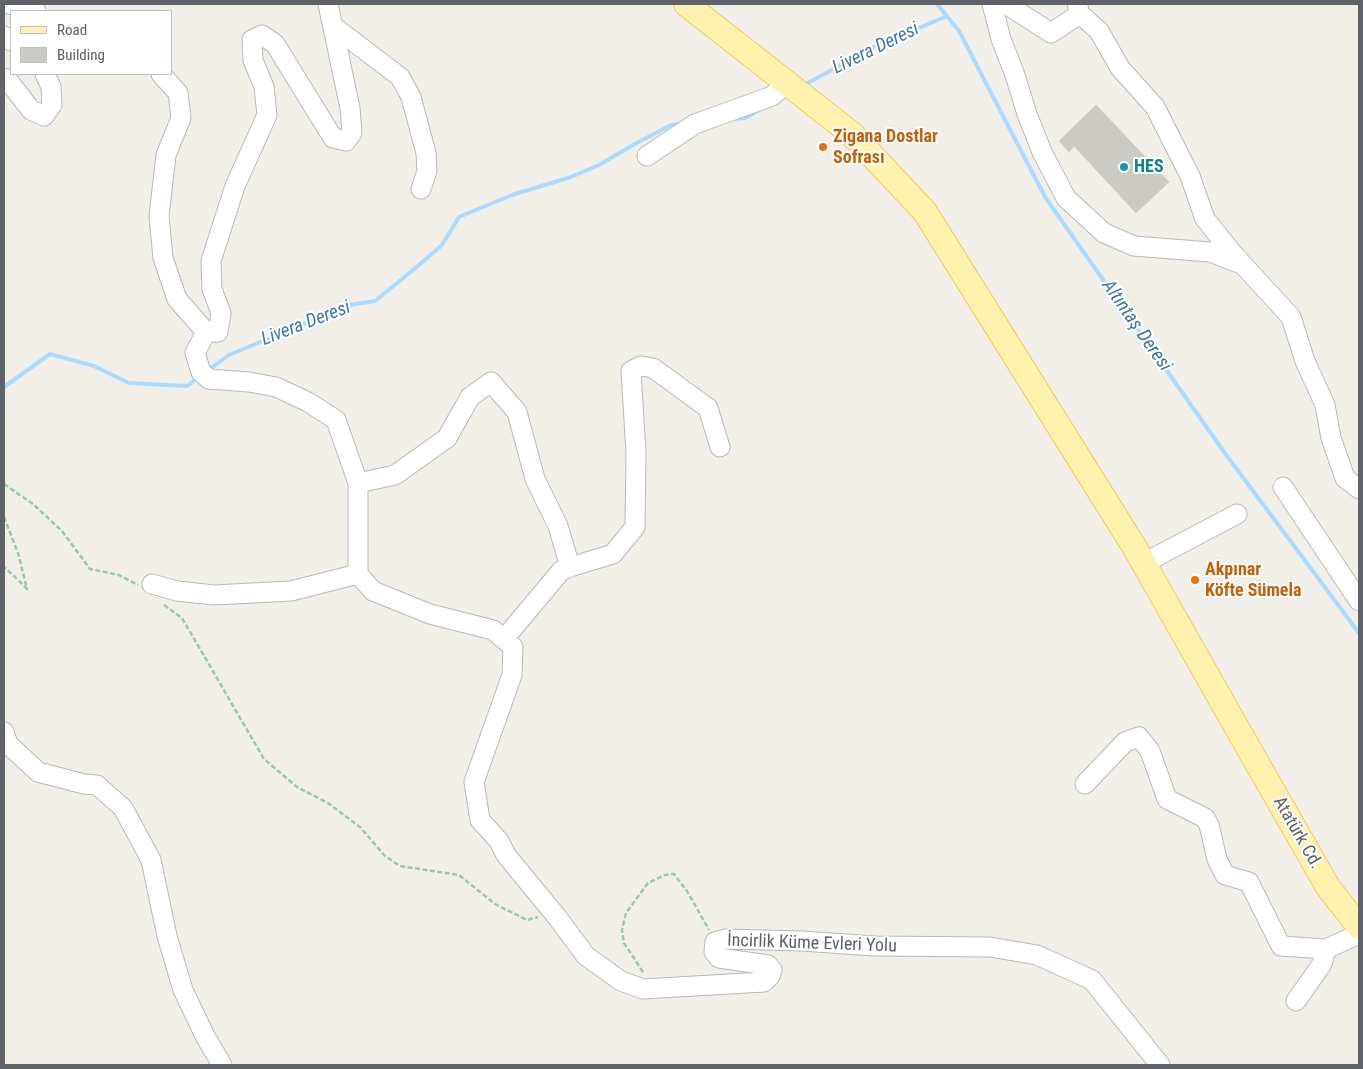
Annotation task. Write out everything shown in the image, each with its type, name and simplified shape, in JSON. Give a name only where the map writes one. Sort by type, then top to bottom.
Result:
[{"type":"main road","name":"Atatürk Cd.","points":[[686,4],[852,134],[925,212],[1144,564],[1328,887],[1359,927]]},
{"type":"street","points":[[9,4],[32,10]]},
{"type":"street","points":[[162,75],[178,93],[181,118],[166,155],[159,216],[163,258],[177,299],[206,332],[218,332],[221,313],[212,289],[211,261],[235,186],[267,115],[264,87],[253,60],[252,40],[262,35],[275,44],[333,138],[346,141],[352,133],[350,108],[328,4]]},
{"type":"street","points":[[992,4],[1001,39],[1015,74],[1027,114],[1042,152],[1066,198],[1104,232],[1134,246],[1210,252],[1242,264]]},
{"type":"street","points":[[1006,4],[1051,33],[1079,9],[1099,31],[1120,68],[1155,108],[1190,176],[1205,219],[1242,264],[1291,317],[1305,361],[1326,405],[1330,438],[1345,478],[1359,489]]},
{"type":"street","points":[[333,26],[400,77],[411,97],[426,153],[427,171],[422,189]]},
{"type":"street","points":[[4,78],[7,79],[31,110],[44,116],[52,105],[51,87],[45,75]]},
{"type":"street","points":[[647,156],[695,124],[772,96],[787,83]]},
{"type":"street","points":[[206,332],[195,353],[202,372],[209,379],[249,382],[276,387],[308,402],[336,420],[358,482],[358,574],[373,591],[430,614],[493,630],[504,639],[561,571],[613,554],[635,527],[636,452],[631,370],[641,366],[653,368],[708,408],[720,447]]},
{"type":"street","points":[[358,482],[395,475],[447,438],[470,397],[491,382],[517,412],[535,480],[558,526],[570,567]]},
{"type":"street","points":[[1283,487],[1359,601]]},
{"type":"street","points":[[1144,564],[1237,514]]},
{"type":"street","points":[[151,591],[177,591],[214,595],[291,591],[358,574]]},
{"type":"street","name":"İncirlik Küme Evleri Yolu","points":[[504,639],[513,647],[512,675],[474,782],[480,820],[499,841],[506,855],[586,956],[621,981],[643,988],[764,982],[770,976],[772,970],[768,965],[720,958],[714,952],[716,942],[726,938],[874,946],[990,947],[1037,955],[1092,980],[1160,1065]]},
{"type":"street","points":[[1085,784],[1124,742],[1139,737],[1150,751],[1167,799],[1205,818],[1209,825],[1217,859],[1225,875],[1249,882],[1281,946],[1326,949],[1359,934]]},
{"type":"street","points":[[6,738],[38,772],[84,784],[97,785],[122,808],[151,860],[167,936],[183,990],[205,1036],[222,1065]]},
{"type":"street","points":[[1296,1001],[1322,964],[1326,949]]},
{"type":"path","points":[[4,484],[33,504],[62,531],[90,570],[119,575],[151,591],[182,618],[264,759],[297,787],[328,804],[360,828],[385,856],[400,866],[459,875],[495,904],[527,920],[541,915],[550,916],[560,921]]},
{"type":"path","points":[[4,517],[18,552],[26,589],[4,567]]},
{"type":"building","name":"HES","points":[[1096,105],[1169,182],[1136,213],[1074,146],[1069,152],[1059,141]]},
{"type":"waterway","name":"Altıntaş Deresi","points":[[937,4],[959,31],[1045,197],[1224,452],[1359,633]]},
{"type":"waterway","name":"Livera Deresi","points":[[806,84],[883,42],[947,16]]},
{"type":"waterway","name":"Livera Deresi","points":[[733,119],[745,118],[759,110]]},
{"type":"waterway","name":"Livera Deresi","points":[[207,371],[229,355],[349,305],[375,301],[442,245],[459,217],[512,195],[571,177],[599,165],[671,125],[681,124]]},
{"type":"waterway","name":"Livera Deresi","points":[[4,387],[50,354],[94,366],[129,383],[187,386],[199,377]]},
{"type":"place","name":"Zigana Dostlar Sofrası","points":[[823,147]]},
{"type":"place","name":"HES","points":[[1124,167]]},
{"type":"place","name":"Akpınar Köfte Sümela","points":[[1195,580]]}]
